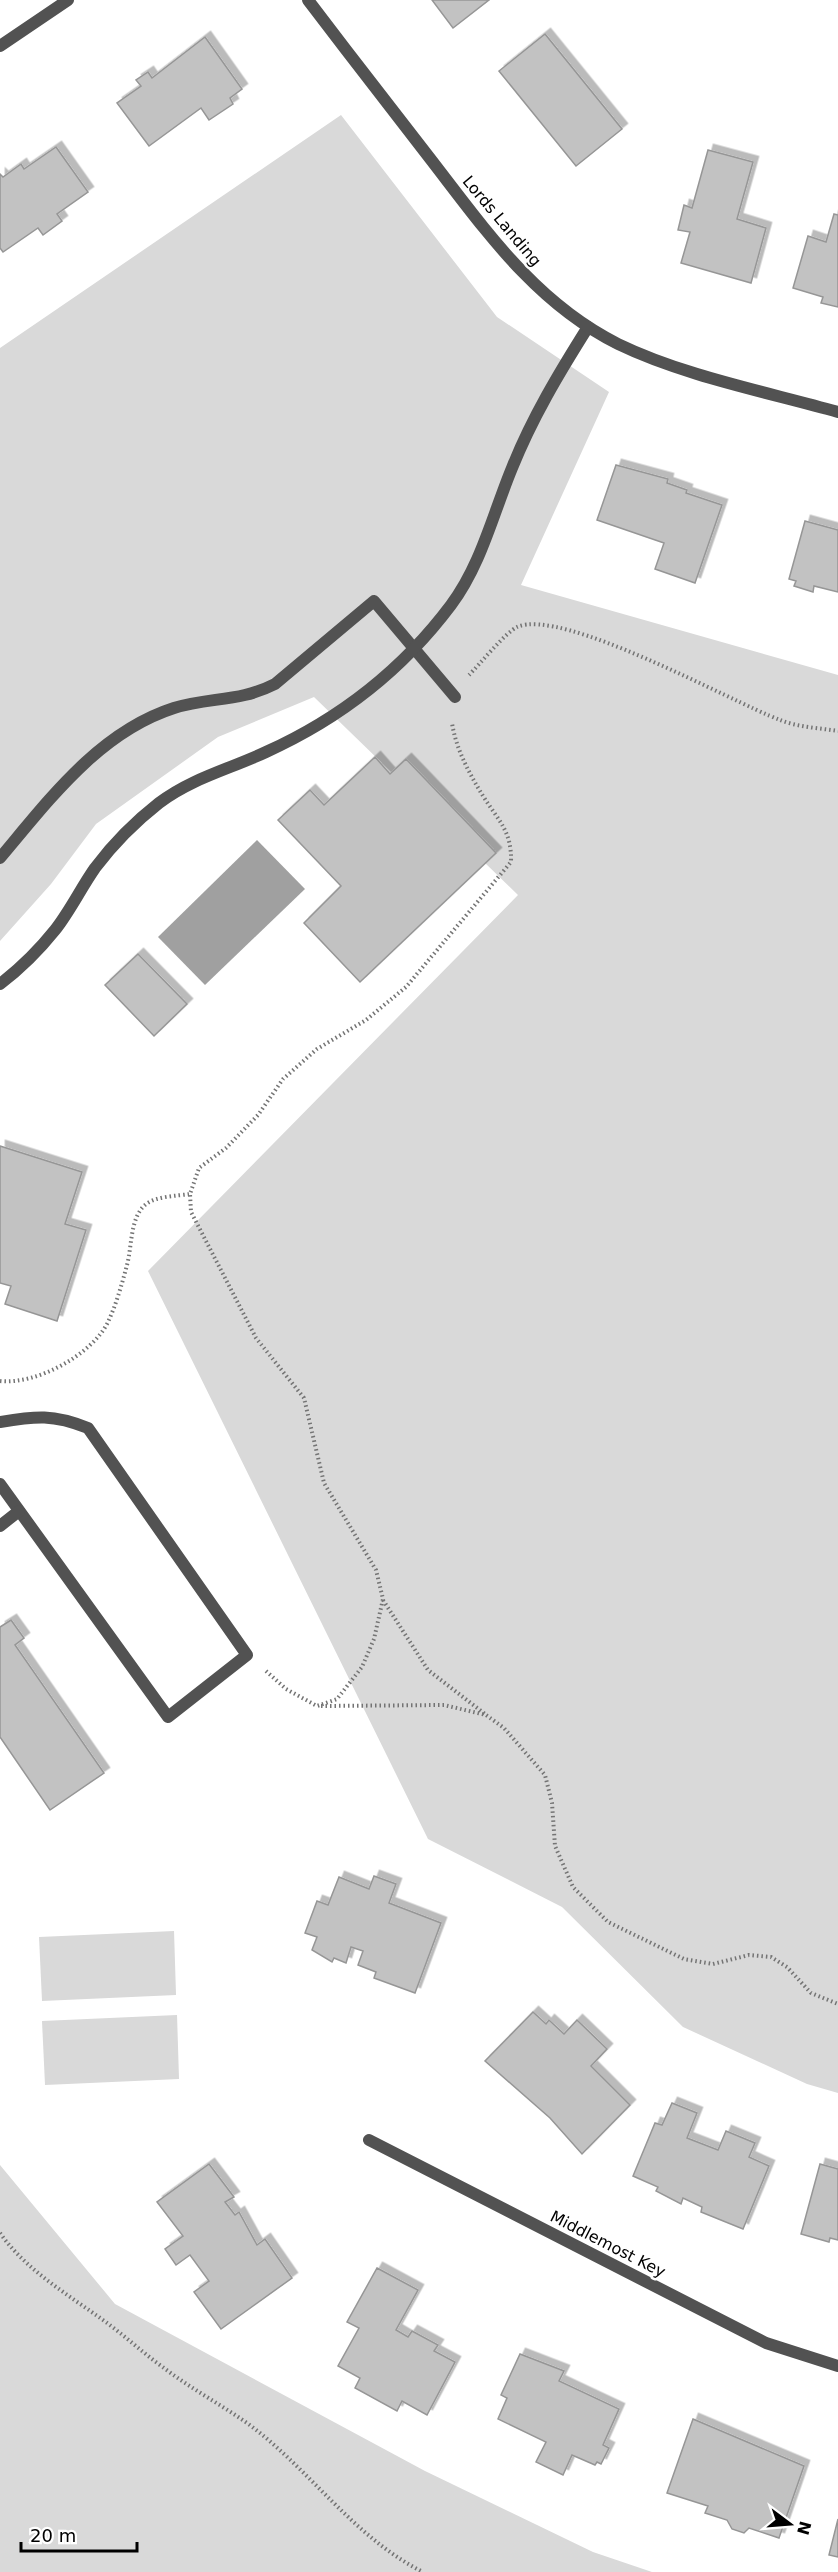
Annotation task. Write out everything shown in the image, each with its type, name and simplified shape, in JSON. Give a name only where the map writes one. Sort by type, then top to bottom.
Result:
[{"type":"street","points":[[0,46],[68,0]]},
{"type":"street","name":"Lords Landing","points":[[308,0],[503,253],[543,294],[588,327],[619,344],[671,366],[838,412]]},
{"type":"street","points":[[0,984],[21,968],[56,929],[96,867],[122,836],[160,802],[204,776],[266,753],[316,726],[374,686],[415,649],[452,603],[481,553],[512,468],[545,395],[588,327]]},
{"type":"street","points":[[0,858],[78,769],[118,735],[172,709],[202,701],[256,694],[275,684],[374,601],[455,697]]},
{"type":"street","points":[[0,1422],[38,1415],[68,1420],[88,1428],[247,1654],[168,1717],[0,1484]]},
{"type":"street","points":[[0,1526],[19,1511]]},
{"type":"street","name":"Middlemost Key","points":[[369,2140],[766,2343],[838,2366]]},
{"type":"path","points":[[838,731],[782,721],[718,690],[588,635],[534,622],[515,627],[469,675],[455,697],[452,720],[455,744],[482,795],[507,831],[511,862],[406,987],[366,1020],[317,1049],[283,1079],[258,1115],[226,1148],[199,1167],[190,1194],[191,1212],[256,1338],[304,1398],[324,1483],[375,1570],[383,1599],[428,1670],[504,1728],[545,1775],[552,1803],[555,1846],[573,1887],[608,1922],[684,1959],[713,1964],[749,1955],[771,1957],[787,1967],[811,1993],[838,2004]]},
{"type":"path","points":[[0,1381],[7,1382],[44,1374],[78,1357],[107,1324],[128,1265],[137,1215],[147,1203],[169,1196],[190,1194]]},
{"type":"path","points":[[317,1706],[337,1699],[362,1667],[374,1639],[383,1599]]},
{"type":"path","points":[[247,1654],[286,1689],[317,1706],[444,1705],[486,1715]]},
{"type":"path","points":[[0,2233],[39,2274],[108,2323],[164,2369],[247,2423],[285,2454],[349,2520],[406,2563],[423,2572]]},
{"type":"shaded area","points":[[341,115],[497,317],[609,392],[521,585],[838,675],[838,2093],[807,2084],[683,2027],[562,1907],[428,1839],[148,1271],[518,895],[314,697],[218,737],[96,824],[51,884],[0,941],[0,348]]},
{"type":"shaded area","points":[[257,840],[305,889],[205,985],[158,937]]},
{"type":"shaded area","points":[[174,1931],[176,1995],[42,2001],[39,1937]]},
{"type":"shaded area","points":[[177,2015],[179,2079],[45,2085],[42,2021]]},
{"type":"shaded area","points":[[0,2165],[115,2304],[425,2471],[593,2552],[652,2572],[0,2572]]},
{"type":"building","points":[[432,0],[489,0],[453,28]]},
{"type":"building","points":[[545,34],[622,129],[576,166],[499,71]]},
{"type":"building","points":[[205,37],[242,89],[230,98],[233,104],[209,120],[201,108],[149,146],[117,103],[141,86],[136,80],[148,72],[152,78]]},
{"type":"building","points":[[56,147],[88,192],[57,214],[62,221],[43,235],[38,228],[3,252],[0,248],[0,174],[3,177],[21,164],[24,169]]},
{"type":"building","points":[[708,150],[753,162],[737,219],[766,228],[751,283],[681,263],[690,232],[678,230],[684,205],[692,208]]},
{"type":"building","points":[[834,214],[838,215],[838,307],[821,303],[823,297],[793,288],[808,236],[826,242]]},
{"type":"building","points":[[616,465],[668,479],[667,483],[687,490],[686,493],[722,505],[695,583],[655,569],[664,543],[597,520]]},
{"type":"building","points":[[805,521],[838,530],[838,592],[814,586],[813,592],[794,586],[796,581],[789,579]]},
{"type":"building","points":[[375,757],[390,774],[406,759],[496,853],[360,982],[304,923],[341,886],[278,820],[310,790],[324,805]]},
{"type":"building","points":[[138,954],[187,1004],[154,1036],[105,985]]},
{"type":"building","points":[[0,1146],[82,1172],[65,1224],[86,1230],[57,1321],[5,1304],[11,1286],[0,1283]]},
{"type":"building","points":[[11,1620],[24,1638],[15,1645],[104,1773],[50,1810],[0,1737],[0,1627]]},
{"type":"building","points":[[374,1876],[396,1884],[389,1903],[441,1923],[415,1993],[374,1978],[376,1972],[358,1965],[363,1951],[351,1947],[346,1963],[334,1958],[332,1962],[312,1950],[317,1937],[305,1933],[317,1901],[328,1905],[339,1877],[369,1889]]},
{"type":"building","points":[[533,2012],[546,2024],[549,2020],[564,2034],[577,2020],[607,2049],[591,2066],[630,2105],[582,2154],[550,2118],[485,2061]]},
{"type":"building","points":[[672,2103],[697,2113],[687,2138],[718,2150],[726,2131],[755,2143],[749,2157],[769,2166],[743,2229],[701,2212],[702,2207],[683,2198],[681,2204],[656,2191],[658,2187],[633,2176],[655,2123],[662,2125]]},
{"type":"building","points":[[209,2164],[234,2197],[225,2202],[235,2215],[239,2212],[257,2245],[265,2239],[292,2278],[221,2329],[194,2292],[209,2281],[190,2255],[176,2265],[165,2249],[183,2236],[157,2202]]},
{"type":"building","points":[[820,2164],[838,2169],[838,2240],[830,2238],[829,2242],[801,2234]]},
{"type":"building","points":[[377,2268],[418,2290],[396,2330],[408,2337],[412,2331],[438,2345],[434,2351],[455,2362],[427,2415],[402,2401],[397,2411],[355,2388],[360,2378],[338,2366],[359,2328],[347,2322]]},
{"type":"building","points":[[520,2354],[564,2371],[559,2381],[619,2409],[603,2445],[609,2448],[601,2464],[597,2462],[595,2465],[572,2455],[563,2475],[536,2462],[546,2442],[498,2419],[507,2398],[501,2395]]},
{"type":"building","points":[[693,2419],[804,2466],[779,2538],[749,2528],[744,2533],[732,2529],[727,2520],[705,2513],[708,2506],[667,2493]]},
{"type":"building","points":[[838,2519],[838,2557],[829,2555]]}]
